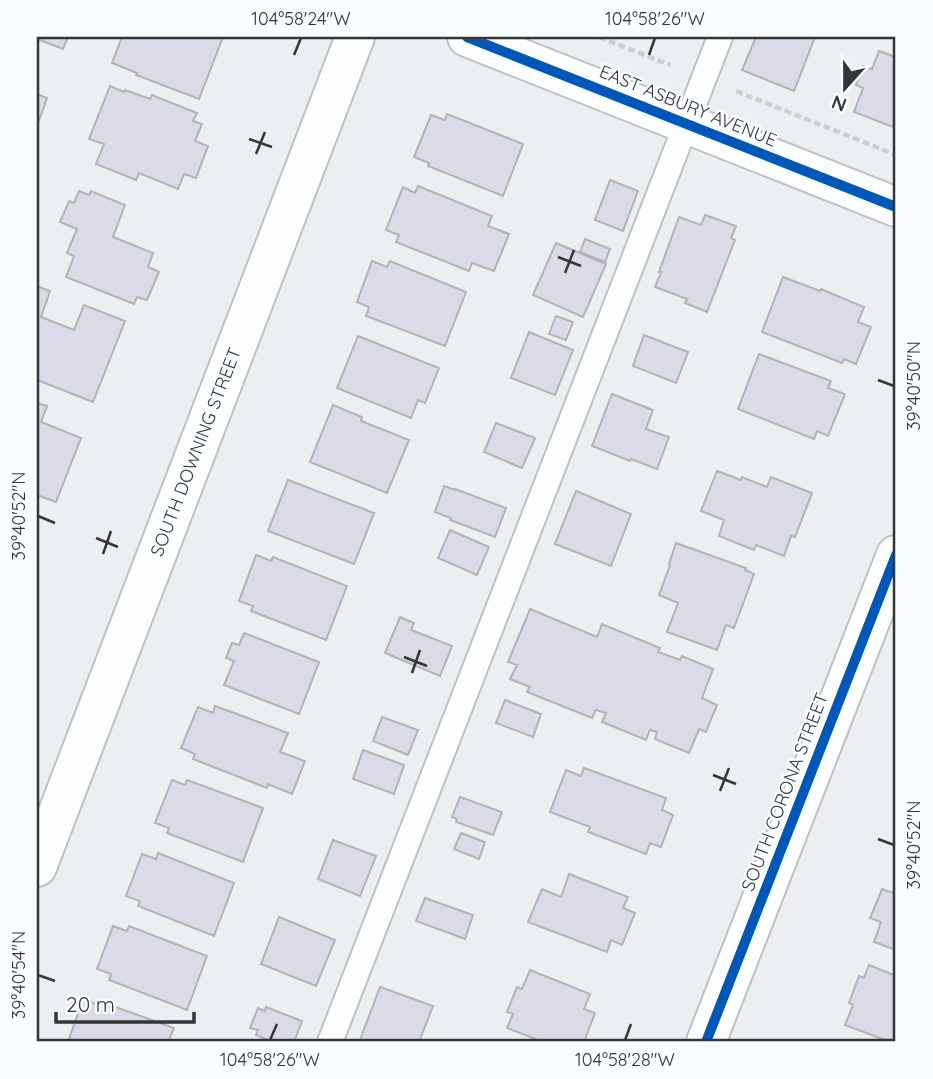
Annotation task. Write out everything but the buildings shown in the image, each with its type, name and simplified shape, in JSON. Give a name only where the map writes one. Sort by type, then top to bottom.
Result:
[{"type":"street","name":"SOUTH DOWNING STREET","points":[[37,867],[355,37]]},
{"type":"street","name":"EAST ASBURY AVENUE","points":[[467,37],[896,207]]},
{"type":"street","name":"SOUTH CORONA STREET","points":[[706,1042],[896,555]]},
{"type":"lane","points":[[330,1042],[720,37]]},
{"type":"path","points":[[599,37],[896,155]]},
{"type":"cycle path","points":[[467,37],[896,207]]},
{"type":"cycle path","points":[[706,1042],[896,555]]}]
